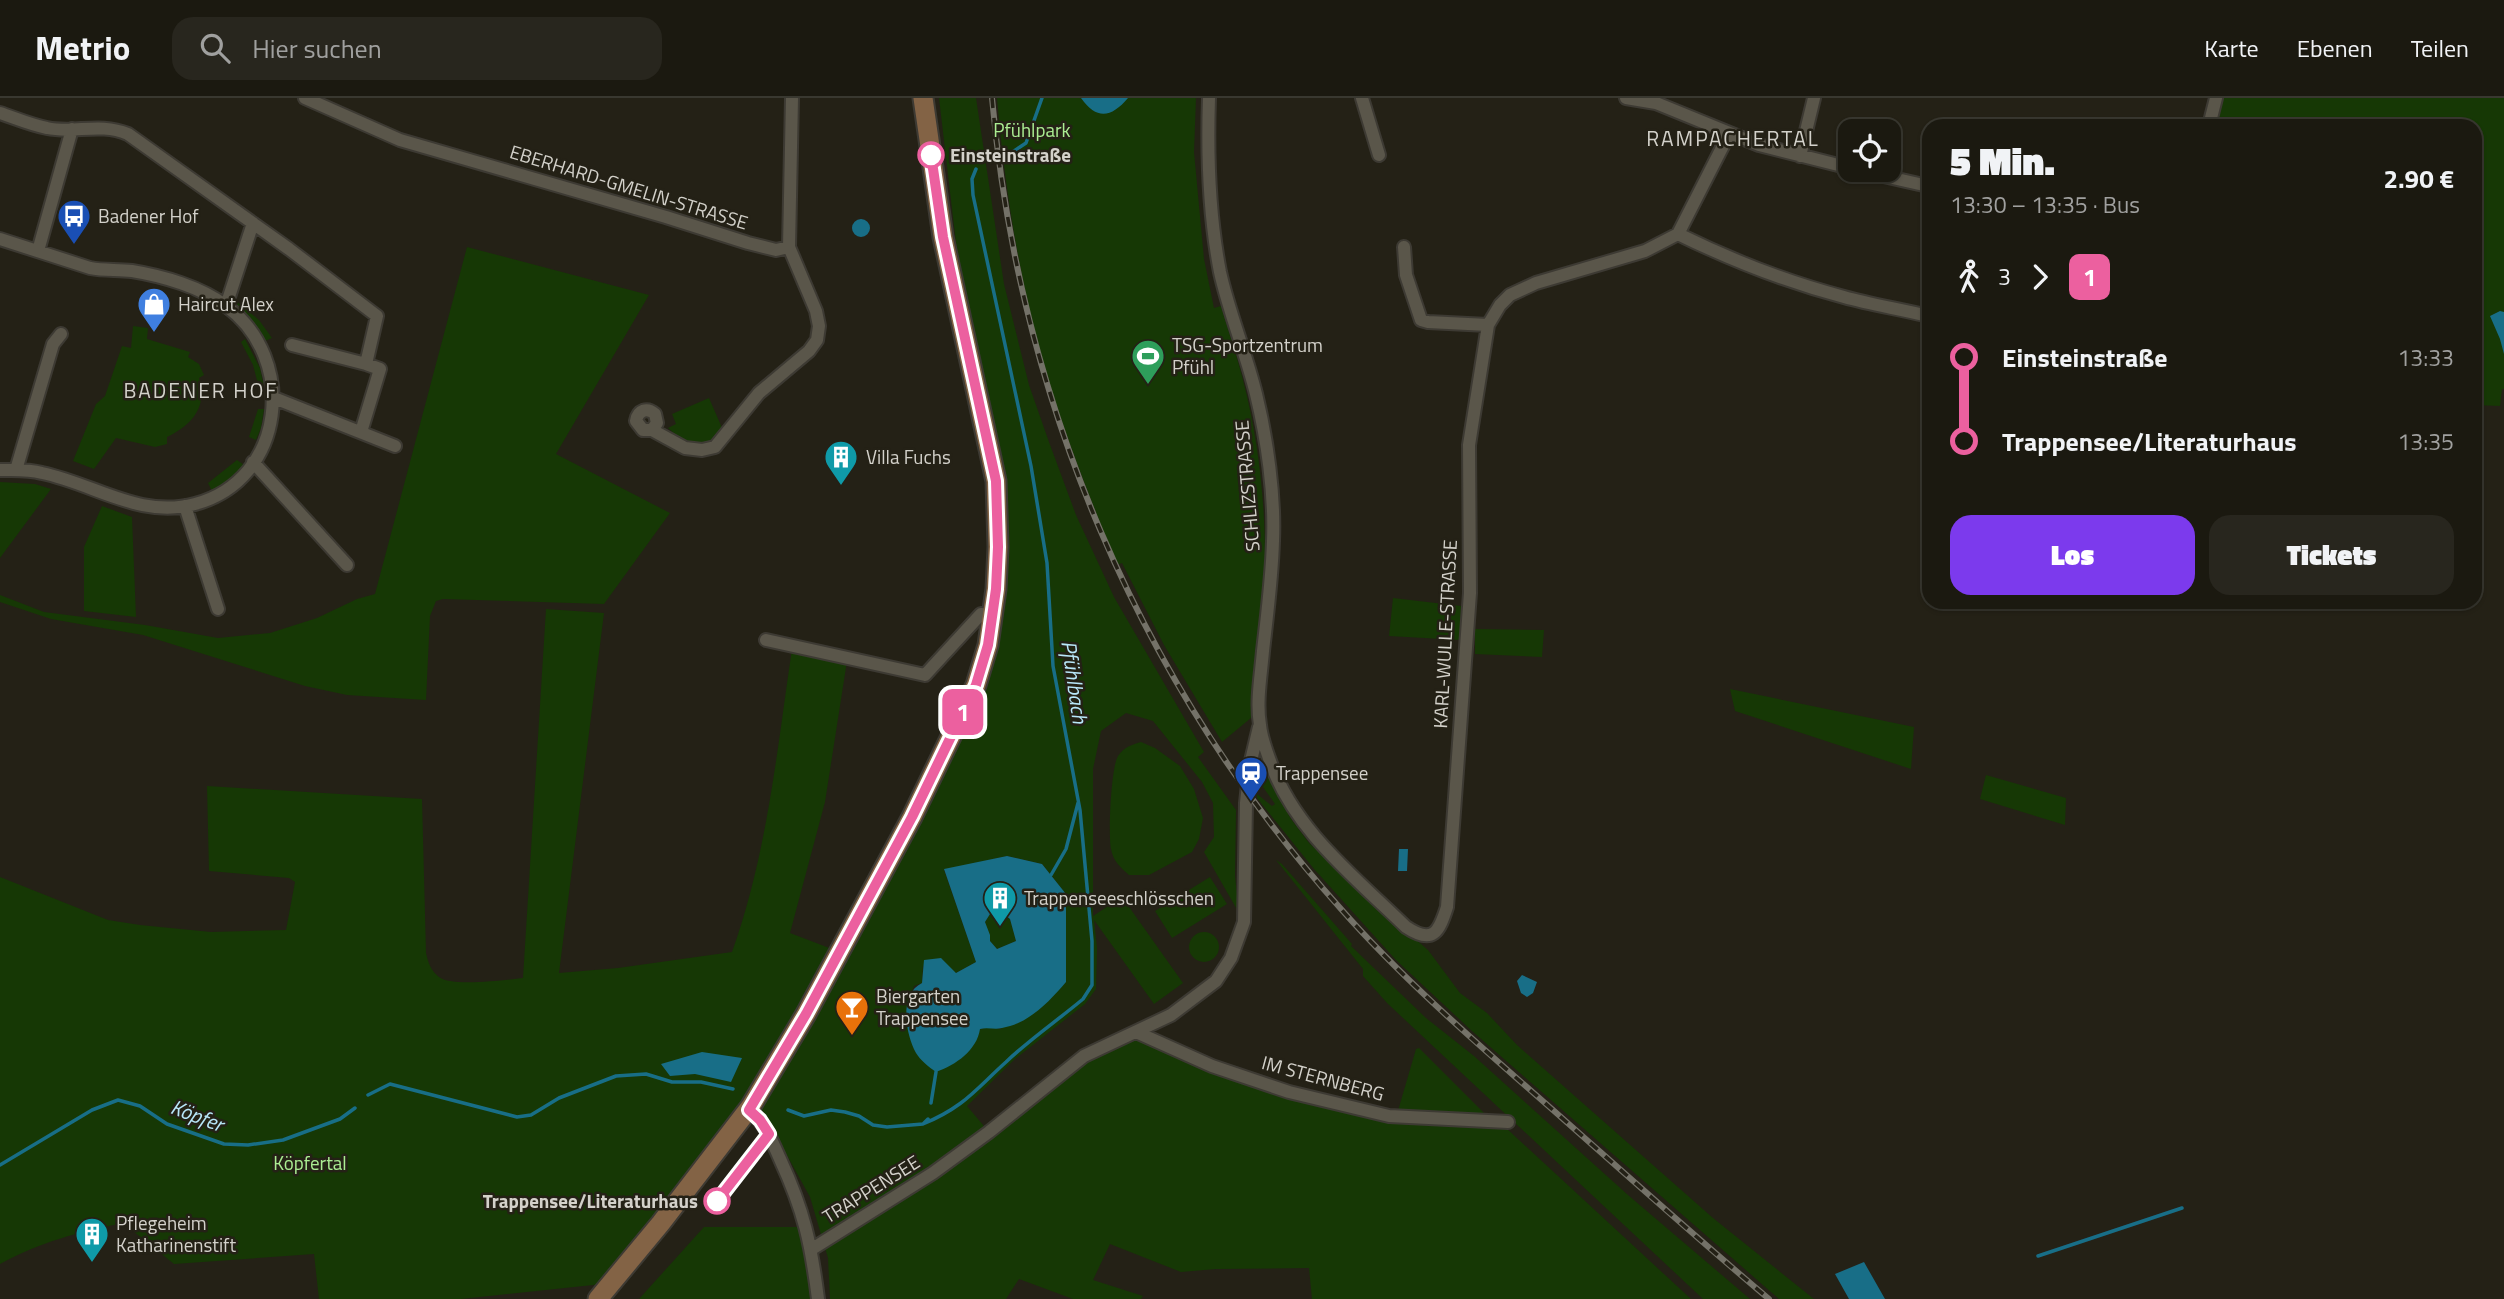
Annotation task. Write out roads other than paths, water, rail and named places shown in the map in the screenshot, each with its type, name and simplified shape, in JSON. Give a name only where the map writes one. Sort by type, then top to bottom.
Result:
[{"type":"street","name":"EBERHARD-GMELIN-STRASSE","points":[[305,98],[400,140],[748,243],[776,250],[789,247]]},
{"type":"street","points":[[652,430],[685,448],[702,450],[715,447],[759,393],[814,346],[819,331],[818,320],[810,294],[789,247],[792,98]]},
{"type":"street","points":[[598,1299],[662,1223],[749,1110],[806,1014],[912,817],[976,685],[988,645],[998,547],[996,481],[943,237],[923,98]]},
{"type":"street","name":"SCHLIZSTRASSE","points":[[1209,98],[1210,202],[1216,250],[1263,425],[1274,537],[1272,578],[1260,676],[1259,725],[1275,772],[1299,818],[1321,844],[1406,927],[1426,936]]},
{"type":"street","points":[[1362,98],[1379,155]]},
{"type":"street","points":[[1626,98],[1677,104],[1729,134],[1759,145],[1838,165]]},
{"type":"street","points":[[1800,156],[1814,98]]},
{"type":"street","points":[[2211,119],[2216,98]]},
{"type":"street","points":[[0,113],[48,129],[115,128],[128,134],[377,316],[366,364]]},
{"type":"street","points":[[38,251],[72,130]]},
{"type":"street","points":[[1729,134],[1678,234],[1710,250],[1803,285],[1922,316]]},
{"type":"street","points":[[1901,180],[1922,185]]},
{"type":"street","points":[[226,306],[253,223]]},
{"type":"street","name":"KARL-WULLE-STRASSE","points":[[1426,936],[1434,934],[1440,928],[1447,907],[1470,593],[1469,445],[1488,325],[1500,305],[1510,295],[1536,283],[1645,251],[1678,234]]},
{"type":"street","points":[[0,239],[90,268],[134,271],[213,297],[247,324],[256,337],[268,366],[274,398],[270,430],[253,463],[221,493],[185,506],[144,506],[44,473],[0,470]]},
{"type":"street","points":[[1404,247],[1406,275],[1421,320],[1428,323],[1488,325]]},
{"type":"street","points":[[16,470],[53,344],[61,334]]},
{"type":"street","points":[[292,345],[380,369],[361,432]]},
{"type":"street","points":[[274,398],[396,446]]},
{"type":"street","points":[[253,463],[347,565]]},
{"type":"street","points":[[185,506],[218,609]]},
{"type":"street","points":[[766,640],[925,675],[981,614],[992,615]]},
{"type":"street","name":"TRAPPENSEE","points":[[812,1249],[933,1173],[1084,1056],[1182,1008],[1223,972],[1238,942],[1245,910],[1248,780],[1259,725]]},
{"type":"street","name":"IM STERNBERG","points":[[1136,1032],[1212,1066],[1289,1092],[1389,1116],[1508,1122]]},
{"type":"street","points":[[749,1110],[769,1134],[796,1193],[812,1249],[818,1299]]},
{"type":"water","points":[[1081,98],[1128,98],[1116,109],[1104,114],[1093,110]]},
{"type":"water","points":[[861,219],[867,222],[870,228],[867,234],[861,237],[855,234],[852,228],[855,222]]},
{"type":"water","points":[[2504,312],[2504,354],[2490,316]]},
{"type":"water","points":[[1399,849],[1408,849],[1407,871],[1398,871]]},
{"type":"water","points":[[1007,856],[1042,864],[1066,894],[1066,982],[1046,1004],[1021,1022],[999,1029],[980,1029],[975,1044],[964,1056],[936,1072],[920,1058],[912,1045],[906,1015],[910,996],[922,983],[924,960],[941,958],[956,973],[976,962],[944,869]],"holes":[[[1000,911],[1010,919],[1016,941],[997,949],[990,941],[985,922],[990,914]]]},
{"type":"water","points":[[1522,975],[1537,982],[1533,993],[1527,997],[1521,993],[1517,981]]},
{"type":"water","points":[[702,1052],[742,1058],[731,1082],[695,1074],[670,1076],[661,1064]]},
{"type":"water","points":[[1864,1262],[1885,1299],[1849,1299],[1835,1274]]},
{"type":"waterway","name":"Pfühlbach","points":[[1011,153],[1026,143],[1042,98]]},
{"type":"waterway","name":"Pfühlbach","points":[[923,1124],[949,1111],[968,1097],[1025,1045],[1083,999],[1092,985],[1092,941],[1080,810],[1053,666],[1047,563],[1031,466],[973,195],[972,179],[976,169]]},
{"type":"waterway","points":[[1051,875],[1066,849],[1078,803]]},
{"type":"waterway","name":"Köpfer","points":[[931,1103],[936,1072]]},
{"type":"waterway","name":"Köpfer","points":[[368,1095],[390,1084],[517,1117],[531,1115],[559,1098],[616,1076],[646,1074],[672,1082],[701,1082],[733,1089]]},
{"type":"waterway","name":"Köpfer","points":[[0,1165],[92,1110],[118,1100],[140,1106],[167,1124],[224,1144],[248,1145],[283,1140],[340,1119],[355,1108]]},
{"type":"waterway","name":"Köpfer","points":[[788,1110],[804,1116],[831,1110],[845,1112],[859,1116],[873,1125],[887,1127],[923,1124],[928,1119]]},
{"type":"waterway","points":[[2038,1256],[2182,1208]]},
{"type":"railway","points":[[992,98],[1006,210],[1030,320],[1061,427],[1101,532],[1149,632],[1205,729],[1269,822],[1341,909],[1393,964],[1476,1042],[1769,1299]]},
{"type":"place","name":"Einsteinstraße","points":[[931,155]]},
{"type":"place","name":"Badener Hof","points":[[74,246]]},
{"type":"place","name":"Haircut Alex","points":[[154,334]]},
{"type":"place","name":"TSG-Sportzentrum Pfühl","points":[[1148,386]]},
{"type":"place","name":"Villa Fuchs","points":[[841,487]]},
{"type":"place","name":"Trappensee","points":[[1251,803]]},
{"type":"place","name":"Trappenseeschlösschen","points":[[1000,928]]},
{"type":"place","name":"Biergarten Trappensee","points":[[852,1037]]},
{"type":"place","name":"Trappensee/Literaturhaus","points":[[717,1201]]},
{"type":"place","name":"Pflegeheim Katharinenstift","points":[[92,1264]]},
{"type":"district","name":"RAMPACHERTAL","points":[[1733,139]]},
{"type":"district","name":"BADENER HOF","points":[[201,391]]},
{"type":"park label","name":"Pfühlpark","points":[[1032,130]]},
{"type":"park label","name":"Köpfertal","points":[[310,1163]]}]
